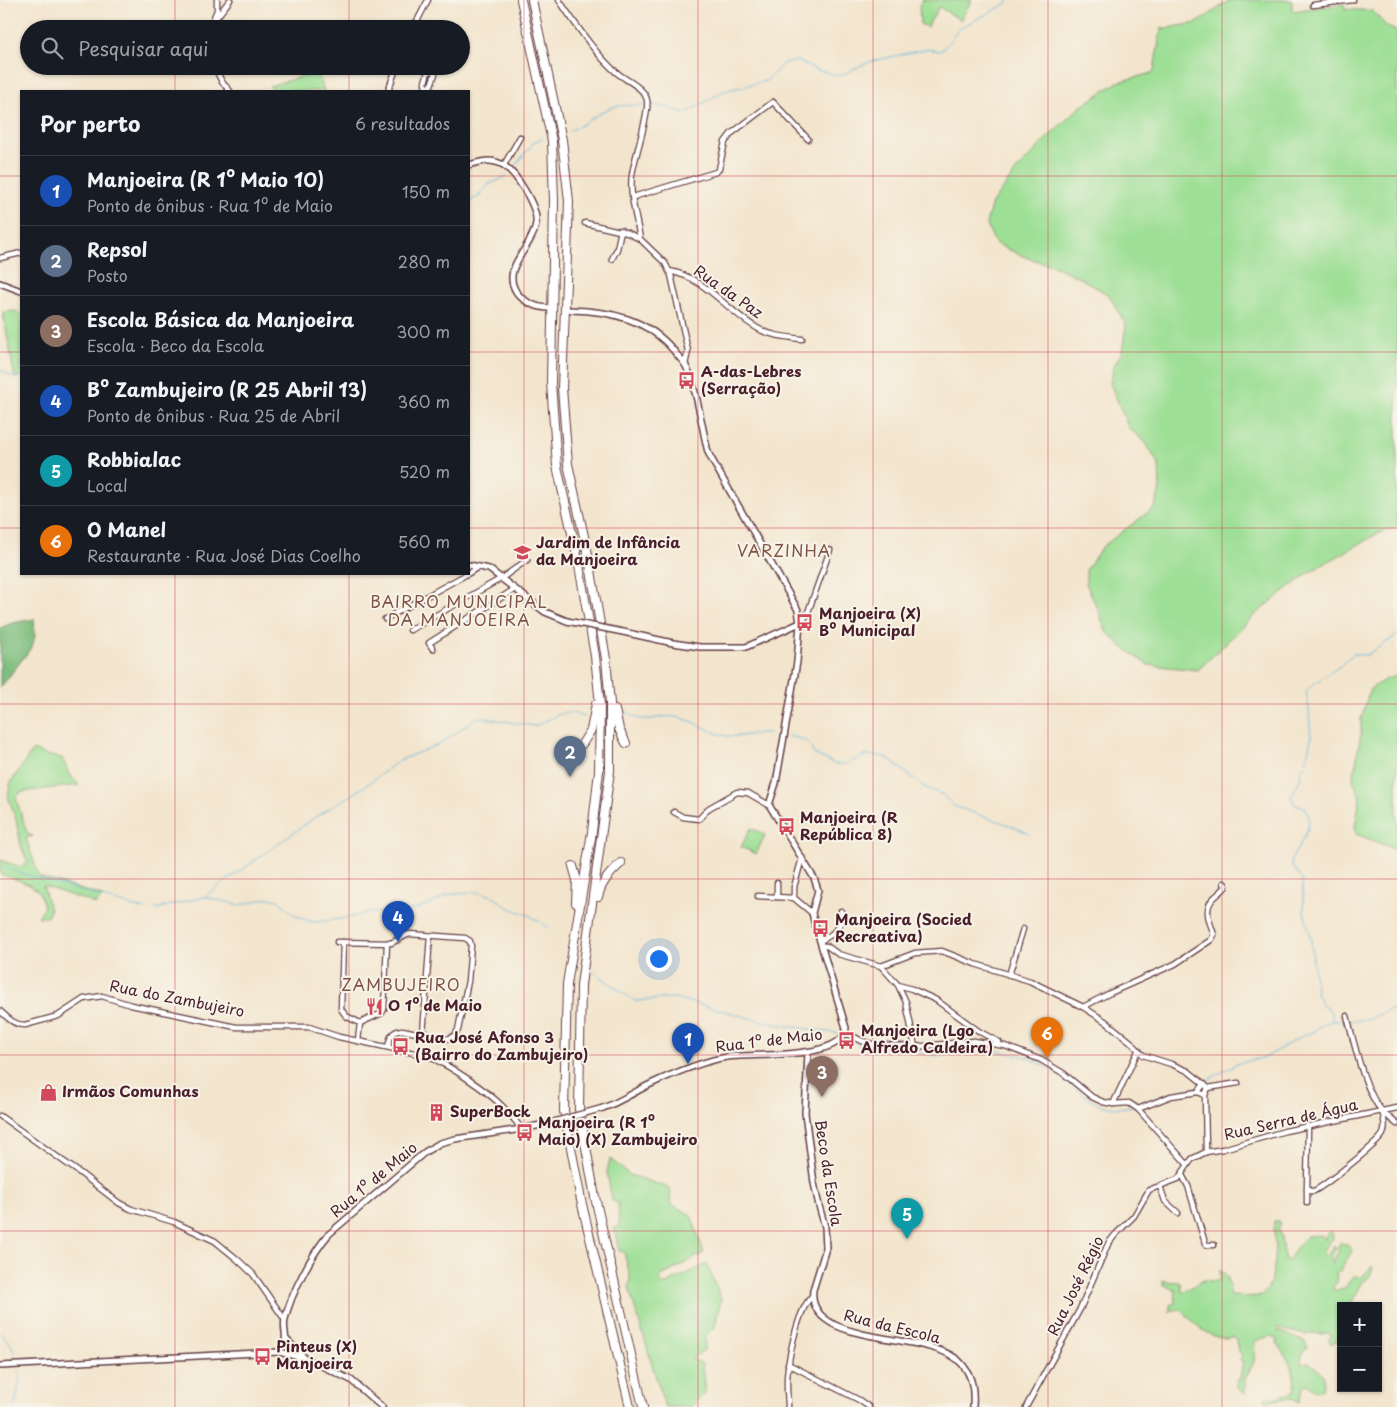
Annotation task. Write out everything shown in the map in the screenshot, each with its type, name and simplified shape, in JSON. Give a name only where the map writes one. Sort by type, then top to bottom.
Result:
[{"type":"highway","points":[[532,0],[562,140],[569,201],[562,388],[568,464],[589,559],[610,703],[610,770],[581,985],[579,1109],[595,1197],[643,1407]]},
{"type":"highway","points":[[521,1],[552,141],[554,201],[550,383],[557,466],[578,560],[595,656],[600,705],[599,771],[592,832],[567,984],[564,1111],[581,1200],[630,1407]]},
{"type":"highway","points":[[607,673],[615,717],[626,743]]},
{"type":"highway","points":[[582,744],[591,730],[594,718],[598,680]]},
{"type":"highway","points":[[587,940],[599,891],[605,879],[621,863]]},
{"type":"highway","points":[[573,866],[577,880],[576,933]]},
{"type":"street","points":[[213,20],[217,10],[217,0]]},
{"type":"street","points":[[214,20],[230,0]]},
{"type":"street","points":[[417,20],[428,0]]},
{"type":"street","points":[[559,0],[578,28],[610,66],[641,91],[647,102],[631,184],[640,239]]},
{"type":"street","points":[[1313,5],[1329,1],[1353,0]]},
{"type":"street","points":[[218,75],[229,90]]},
{"type":"street","points":[[388,90],[394,75]]},
{"type":"street","points":[[633,197],[716,172],[719,169],[725,142],[732,133],[773,102],[808,139]]},
{"type":"street","points":[[504,166],[520,137]]},
{"type":"street","points":[[470,165],[489,160],[504,166],[520,183],[530,199],[536,215],[536,223],[533,234],[514,265],[512,277],[514,288],[521,298],[532,305],[547,308]]},
{"type":"street","points":[[585,223],[621,230],[640,239],[665,263],[671,275],[688,351],[685,365]]},
{"type":"street","points":[[612,259],[617,249],[621,230]]},
{"type":"street","points":[[0,258],[20,253]]},
{"type":"street","name":"Rua da Paz","points":[[669,271],[688,277],[715,294],[756,328],[765,332],[802,339]]},
{"type":"street","points":[[0,283],[20,291]]},
{"type":"street","points":[[571,310],[617,314],[640,323],[654,331],[669,344],[685,365],[693,388],[708,452],[798,610],[800,623],[797,662],[776,783],[769,805]]},
{"type":"street","points":[[470,565],[489,569],[545,612],[567,620],[700,647],[746,647],[800,623],[807,615],[830,550]]},
{"type":"street","points":[[410,630],[502,578],[527,560]]},
{"type":"street","points":[[470,572],[478,567]]},
{"type":"street","points":[[385,620],[464,575]]},
{"type":"street","points":[[434,649],[429,644],[514,588]]},
{"type":"street","points":[[674,812],[683,817],[699,820],[709,808],[718,802],[737,792],[743,791],[769,805],[814,878],[818,890],[812,913],[846,1024],[846,1033],[872,1044],[915,1047],[974,1041],[1006,1046]]},
{"type":"street","points":[[794,898],[794,887],[802,858]]},
{"type":"street","points":[[777,883],[777,897]]},
{"type":"street","points":[[1083,1007],[1175,964],[1211,940],[1214,935],[1207,914],[1208,908],[1210,902],[1226,886],[1224,883]]},
{"type":"street","points":[[758,896],[794,898],[812,913]]},
{"type":"street","points":[[821,943],[834,934],[842,916],[840,912]]},
{"type":"street","points":[[1009,975],[1023,929]]},
{"type":"street","points":[[337,942],[391,943],[409,934],[468,939],[471,946],[468,980],[458,1030],[452,1038],[446,1039],[396,1031],[392,1034],[388,1047]]},
{"type":"street","points":[[423,1034],[430,936]]},
{"type":"street","points":[[342,942],[341,1009],[346,1016],[360,1023]]},
{"type":"street","points":[[360,1023],[382,1013],[384,1010],[387,943]]},
{"type":"street","points":[[821,943],[838,954],[881,966],[898,985],[906,1002],[915,1047]]},
{"type":"street","points":[[881,966],[915,953],[942,951],[975,964],[1030,981],[1083,1007],[1105,1021],[1147,1057],[1188,1071],[1205,1084],[1238,1083]]},
{"type":"street","points":[[898,985],[936,1000],[980,1032],[1006,1046],[1041,1060],[1063,1073],[1092,1097],[1103,1102],[1113,1104],[1128,1103],[1135,1107],[1188,1164]]},
{"type":"street","name":"Rua do Zambujeiro","points":[[0,1011],[19,1025],[25,1025],[58,1016],[84,1000],[102,996],[131,1005],[236,1027],[309,1027],[339,1037],[428,1056],[483,1091],[503,1107],[522,1129]]},
{"type":"street","points":[[1347,1016],[1360,1067],[1376,1104],[1397,1124]]},
{"type":"street","points":[[358,1040],[360,1023]]},
{"type":"street","name":"Rua 1º de Maio","points":[[279,1352],[285,1345],[285,1320],[306,1268],[318,1247],[329,1234],[425,1152],[440,1143],[550,1123],[604,1108],[655,1082],[709,1061],[727,1057],[808,1052],[832,1046],[842,1039],[846,1033]]},
{"type":"street","points":[[1113,1104],[1138,1051]]},
{"type":"street","name":"Beco da Escola","points":[[808,1052],[806,1113],[814,1182],[818,1206],[825,1227],[826,1248],[812,1296]]},
{"type":"street","points":[[1198,1092],[1205,1084]]},
{"type":"street","points":[[1205,1084],[1206,1152],[1192,1159],[1182,1175],[1188,1186],[1205,1242],[1207,1245],[1214,1245]]},
{"type":"street","points":[[1135,1107],[1171,1096],[1198,1092],[1205,1095]]},
{"type":"street","name":"Rua Serra de Água","points":[[1206,1152],[1285,1131],[1397,1108]]},
{"type":"street","points":[[1307,1189],[1310,1191],[1317,1190],[1381,1137],[1384,1130],[1382,1111]]},
{"type":"street","points":[[0,1116],[119,1203],[131,1209],[174,1222],[214,1241],[238,1258],[285,1320]]},
{"type":"street","points":[[1307,1203],[1308,1126]]},
{"type":"street","name":"Rua José Régio","points":[[1026,1407],[1080,1309],[1108,1244],[1134,1216],[1147,1191],[1178,1179],[1182,1175]]},
{"type":"street","points":[[1160,1186],[1165,1201],[1178,1213]]},
{"type":"street","points":[[788,1407],[788,1364],[801,1314],[812,1296]]},
{"type":"street","name":"Rua da Escola","points":[[812,1296],[814,1306],[822,1318],[838,1328],[920,1345],[946,1353],[961,1362],[972,1379],[973,1407]]},
{"type":"street","points":[[286,1338],[307,1359]]},
{"type":"street","points":[[0,1366],[279,1352],[307,1359],[351,1380],[382,1407]]},
{"type":"street","points":[[788,1364],[869,1407]]},
{"type":"green space","points":[[922,0],[972,0],[961,19],[939,7],[927,27],[920,24],[919,6]]},
{"type":"green space","points":[[1230,0],[1292,0],[1292,11],[1344,4],[1345,9],[1373,11],[1385,25],[1397,32],[1397,527],[1377,534],[1308,573],[1258,612],[1198,670],[1148,665],[1123,647],[1106,631],[1086,584],[1086,570],[1102,547],[1155,507],[1160,489],[1159,465],[1146,443],[1128,427],[1110,383],[1114,366],[1122,352],[1126,325],[1109,295],[1055,266],[1027,258],[995,243],[986,223],[992,203],[1017,170],[1080,107],[1118,82],[1152,73],[1161,29],[1197,23]]},
{"type":"green space","points":[[308,75],[319,75],[324,90],[274,90],[269,86]]},
{"type":"green space","points":[[16,311],[20,314],[20,376],[15,378],[3,312]]},
{"type":"green space","points":[[34,619],[35,636],[32,647],[0,688],[0,628],[12,623]]},
{"type":"green space","points":[[1397,676],[1397,850],[1356,834],[1355,827],[1360,796],[1353,780],[1361,733],[1361,719],[1370,689],[1386,679]]},
{"type":"green space","points":[[33,750],[62,758],[69,774],[79,785],[21,792],[16,798],[26,830],[29,835],[33,836],[26,838],[39,877],[103,896],[96,904],[43,886],[50,910],[47,917],[38,917],[44,907],[39,892],[23,882],[0,874],[0,860],[21,867],[28,863],[21,846],[16,820],[8,796],[11,782]]},
{"type":"green space","points":[[751,828],[765,835],[756,854],[741,847]]},
{"type":"green space","points":[[610,1159],[630,1175],[670,1188],[671,1204],[691,1215],[704,1253],[660,1277],[662,1286],[707,1264],[721,1299],[715,1326],[705,1336],[705,1349],[692,1359],[702,1364],[705,1393],[690,1407],[665,1407],[629,1288],[630,1277],[624,1252],[619,1251],[614,1228],[619,1227],[618,1203],[612,1201],[607,1172]]},
{"type":"green space","points":[[1274,1221],[1279,1221],[1281,1224],[1278,1228],[1286,1260],[1289,1260],[1296,1248],[1307,1236],[1322,1235],[1325,1239],[1327,1233],[1330,1231],[1332,1233],[1333,1238],[1324,1249],[1322,1256],[1326,1256],[1334,1245],[1336,1248],[1330,1258],[1333,1264],[1339,1252],[1339,1244],[1347,1244],[1352,1251],[1336,1274],[1338,1281],[1333,1287],[1334,1291],[1346,1287],[1352,1278],[1358,1276],[1361,1278],[1372,1266],[1373,1268],[1370,1276],[1362,1283],[1352,1302],[1337,1302],[1337,1340],[1331,1344],[1329,1340],[1331,1335],[1329,1333],[1305,1335],[1277,1328],[1278,1331],[1306,1343],[1307,1348],[1302,1354],[1301,1365],[1309,1362],[1324,1375],[1322,1390],[1314,1390],[1307,1384],[1304,1385],[1299,1402],[1293,1398],[1266,1401],[1265,1399],[1266,1396],[1272,1398],[1294,1392],[1293,1372],[1285,1354],[1277,1343],[1277,1339],[1270,1336],[1255,1341],[1254,1362],[1245,1378],[1245,1394],[1239,1390],[1236,1384],[1240,1378],[1243,1362],[1240,1360],[1242,1354],[1238,1351],[1236,1339],[1233,1337],[1226,1338],[1211,1335],[1192,1321],[1182,1310],[1172,1310],[1170,1312],[1170,1305],[1175,1303],[1176,1291],[1163,1284],[1163,1280],[1181,1283],[1182,1292],[1204,1280],[1220,1280],[1220,1270],[1227,1276],[1231,1296],[1255,1297],[1265,1292],[1270,1285],[1273,1275],[1275,1251]]},
{"type":"waterway","points":[[650,104],[686,113],[724,91],[766,81],[784,63],[798,61],[814,69],[839,76],[869,62],[926,49],[939,51],[943,49],[960,28],[1006,4],[1009,0]]},
{"type":"waterway","points":[[569,131],[611,108],[620,105],[645,105]]},
{"type":"waterway","points":[[514,167],[535,141],[542,139]]},
{"type":"waterway","points":[[470,201],[478,197],[488,185],[507,176]]},
{"type":"waterway","points":[[0,370],[15,378],[20,376]]},
{"type":"waterway","points":[[1333,1020],[1331,1011],[1322,1005],[1316,992],[1311,939],[1304,912],[1302,880],[1292,866],[1291,861],[1308,828],[1309,821],[1304,807],[1295,804],[1291,797],[1299,781],[1301,768],[1305,766],[1311,738],[1306,691],[1353,654],[1367,655],[1397,635]]},
{"type":"waterway","points":[[625,710],[638,718],[644,719],[683,718],[727,736],[769,733]]},
{"type":"waterway","points":[[155,909],[204,897],[314,818],[365,786],[400,760],[440,744],[478,717],[535,726],[562,713],[571,713],[585,717]]},
{"type":"waterway","points":[[788,736],[804,740],[808,743],[814,754],[835,764],[846,764],[866,755],[886,757],[924,787],[943,795],[954,806],[1015,827],[1029,834]]},
{"type":"waterway","points":[[0,867],[141,909],[147,909]]},
{"type":"waterway","points":[[205,897],[240,905],[268,898],[278,900],[295,915],[317,922],[353,917],[365,913],[406,912],[431,904],[447,895],[478,892],[493,896],[509,908],[529,915],[549,928]]},
{"type":"waterway","points":[[595,973],[635,1001],[675,998],[769,1023],[842,1034]]},
{"type":"waterway","points":[[1350,1021],[1368,1019],[1397,1007]]},
{"type":"waterway","points":[[1204,1082],[1236,1064],[1266,1057],[1304,1035],[1313,1032],[1325,1023],[1346,1021]]},
{"type":"waterway","points":[[845,1036],[869,1048],[895,1048]]},
{"type":"waterway","points":[[909,1049],[940,1056],[948,1055],[962,1048],[974,1047],[1021,1056],[1052,1070],[1098,1104],[1119,1108],[1132,1106]]},
{"type":"waterway","points":[[1136,1105],[1174,1092],[1195,1088],[1200,1084]]},
{"type":"waterway","points":[[0,1333],[9,1341],[17,1362]]},
{"type":"waterway","points":[[15,1407],[20,1378],[18,1366]]},
{"type":"place","name":"A-das-Lebres (Serração)","points":[[687,381]]},
{"type":"place","name":"Jardim de Infância da Manjoeira","points":[[522,552]]},
{"type":"place","name":"Manjoeira (X) Bº Municipal","points":[[805,623]]},
{"type":"place","name":"Repsol","points":[[570,777]]},
{"type":"place","name":"Manjoeira (R República 8)","points":[[786,827]]},
{"type":"place","name":"Manjoeira (Socied Recreativa)","points":[[821,929]]},
{"type":"place","name":"Bº Zambujeiro (R 25 Abril 13)","points":[[398,942]]},
{"type":"place","name":"O 1º de Maio","points":[[374,1006]]},
{"type":"place","name":"Manjoeira (Lgo Alfredo Caldeira)","points":[[847,1040]]},
{"type":"place","name":"Rua José Afonso 3 (Bairro do Zambujeiro)","points":[[401,1047]]},
{"type":"place","name":"O Manel","points":[[1047,1058]]},
{"type":"place","name":"Manjoeira (R 1º Maio 10)","points":[[688,1064]]},
{"type":"place","name":"Irmãos Comunhas","points":[[48,1092]]},
{"type":"place","name":"Escola Básica da Manjoeira","points":[[822,1097]]},
{"type":"place","name":"SuperBock","points":[[436,1112]]},
{"type":"place","name":"Manjoeira (R 1º Maio) (X) Zambujeiro","points":[[524,1132]]},
{"type":"place","name":"Robbialac","points":[[907,1239]]},
{"type":"place","name":"Pinteus (X) Manjoeira","points":[[262,1356]]},
{"type":"district","name":"VARZINHA","points":[[784,551]]},
{"type":"district","name":"BAIRRO MUNICIPAL DA MANJOEIRA","points":[[459,611]]},
{"type":"district","name":"ZAMBUJEIRO","points":[[401,985]]}]
